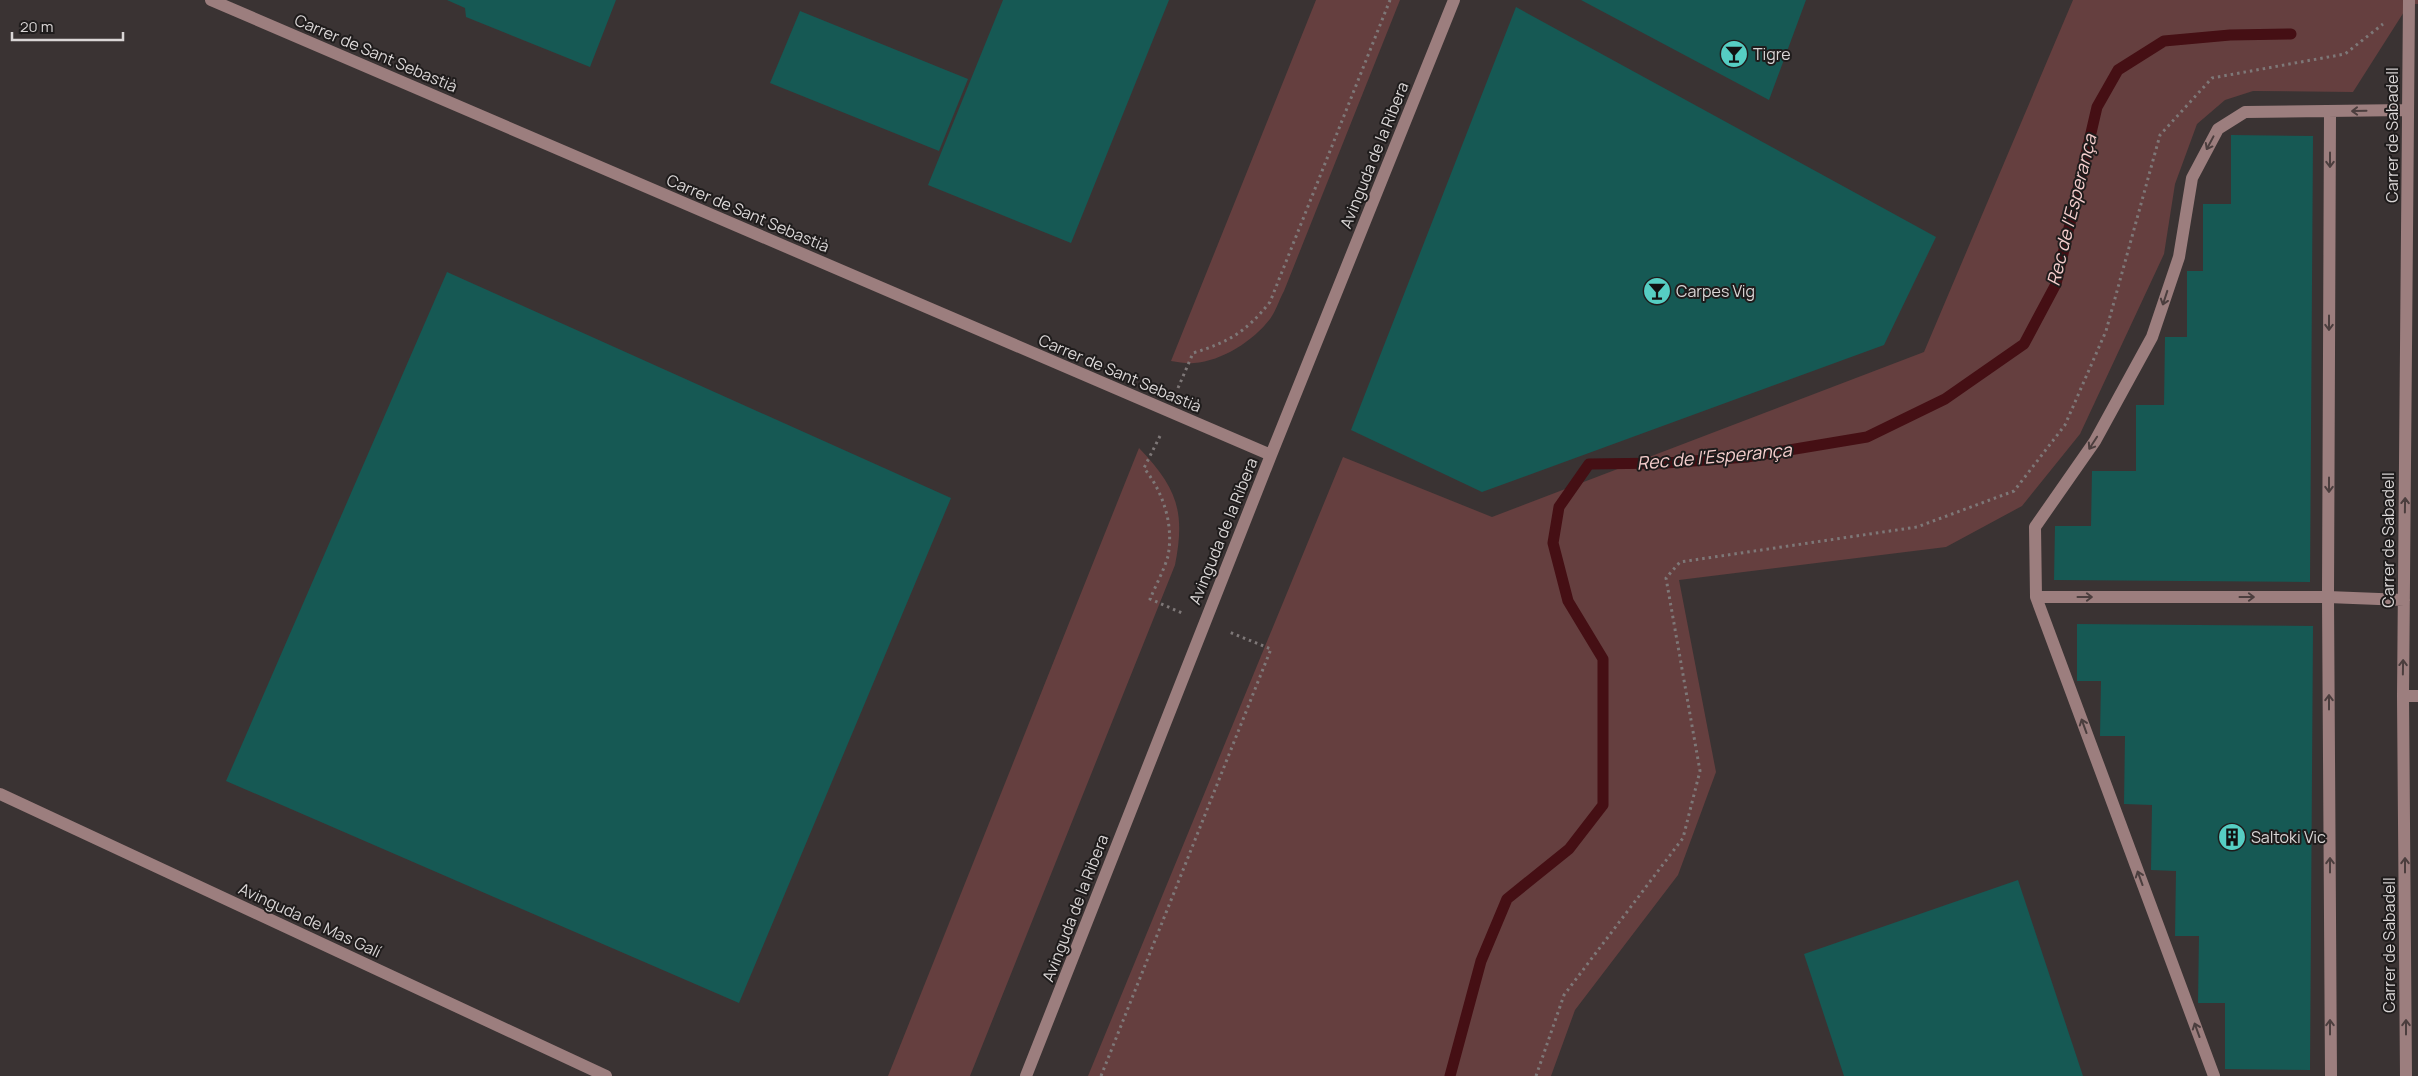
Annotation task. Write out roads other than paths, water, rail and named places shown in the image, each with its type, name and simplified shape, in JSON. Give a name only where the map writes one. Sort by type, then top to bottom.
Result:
[{"type":"street","name":"Carrer de Sant Sebastià","points":[[212,0],[1271,455]]},
{"type":"street","name":"Avinguda de la Ribera","points":[[1026,1076],[1271,455],[1454,0]]},
{"type":"street","name":"Carrer de Sabadell","points":[[2406,1076],[2403,696],[2409,2]]},
{"type":"street","points":[[2214,1076],[2036,597],[2035,527],[2095,441],[2152,337],[2179,257],[2192,178],[2218,129],[2245,112],[2408,110]]},
{"type":"street","points":[[2330,112],[2328,597],[2330,1076]]},
{"type":"street","points":[[2036,597],[2328,597],[2404,600]]},
{"type":"street","points":[[2403,696],[2418,696]]},
{"type":"street","name":"Avinguda de Mas Galí","points":[[0,794],[606,1076]]},
{"type":"waterway","name":"Rec de l'Esperança","points":[[1450,1076],[1481,961],[1507,899],[1569,849],[1603,805],[1603,659],[1568,601],[1553,543],[1559,507],[1589,464],[1666,463],[1747,457],[1867,437],[1945,399],[2024,344],[2056,284],[2097,107],[2118,70],[2164,41],[2230,35],[2291,34]]},
{"type":"place","name":"Tigre","points":[[1734,54]]},
{"type":"place","name":"Carpes Vig","points":[[1657,291]]},
{"type":"place","name":"Saltoki Vic","points":[[2232,837]]}]
